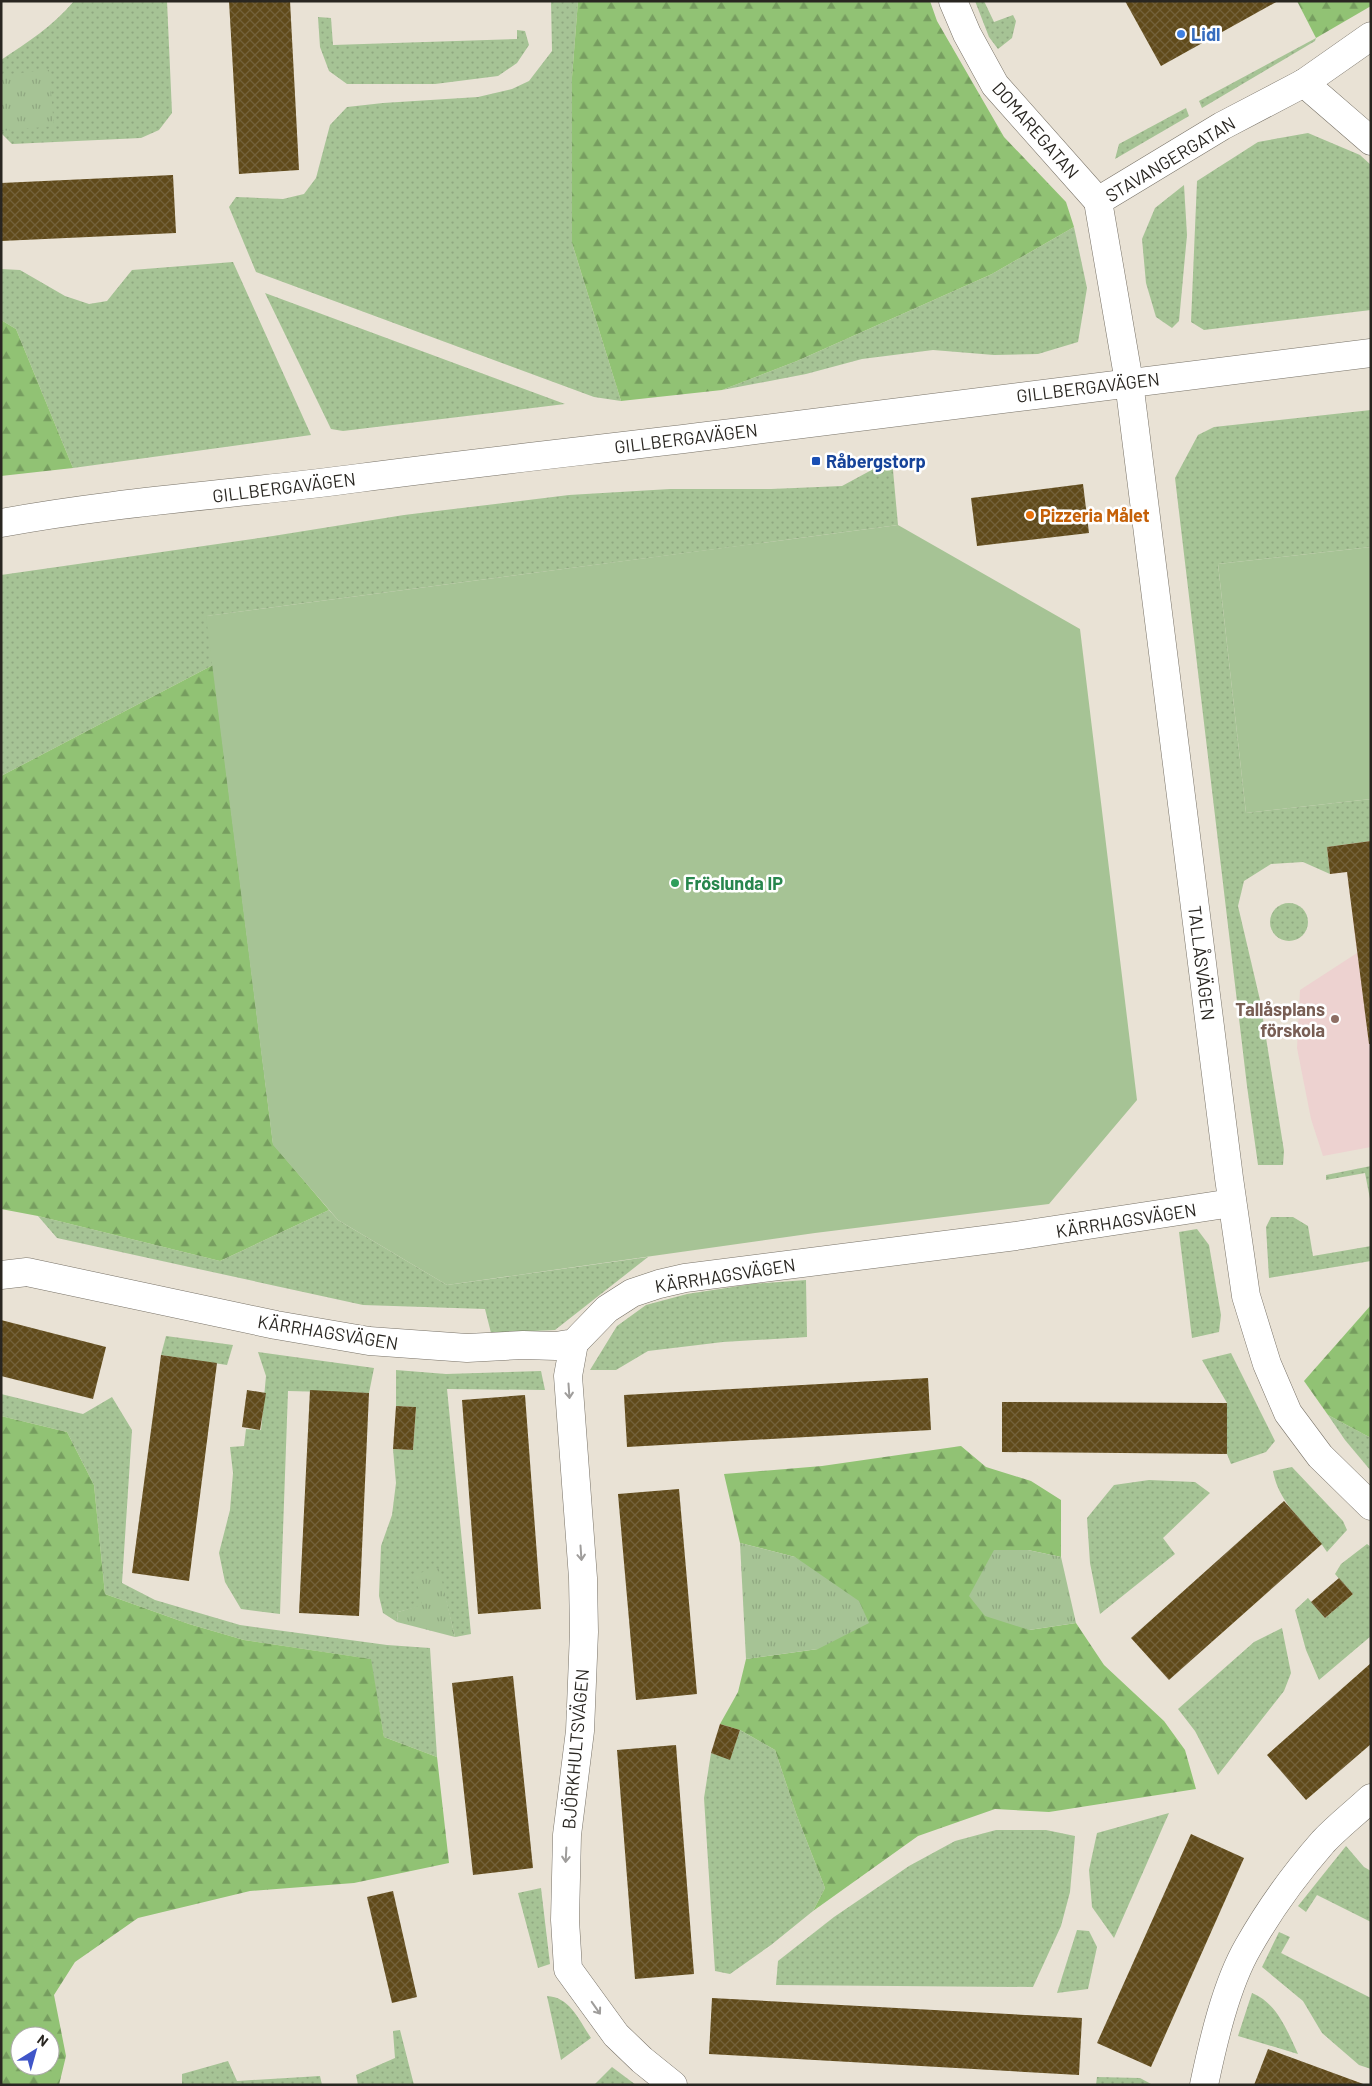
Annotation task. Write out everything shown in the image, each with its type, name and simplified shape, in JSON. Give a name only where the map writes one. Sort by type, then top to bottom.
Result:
[{"type":"street","name":"DOMAREGATAN","points":[[953,1],[967,34],[996,85],[1027,123],[1098,202]]},
{"type":"street","name":"STAVANGERGATAN","points":[[1129,382],[1098,202],[1222,126],[1304,83],[1371,36]]},
{"type":"street","points":[[1304,83],[1371,141]]},
{"type":"street","name":"GILLBERGAVÄGEN","points":[[1,523],[55,513],[355,479],[468,463],[724,434],[1129,382],[1371,354]]},
{"type":"street","name":"TALLÅSVÄGEN","points":[[1129,382],[1232,1203],[1246,1296],[1267,1364],[1288,1413],[1320,1456],[1371,1506]]},
{"type":"street","name":"KÄRRHAGSVÄGEN","points":[[1,1275],[27,1272],[276,1325],[369,1341],[467,1348],[523,1345],[556,1346],[574,1343],[606,1309],[632,1293],[658,1284],[685,1278],[1016,1236],[1232,1203]]},
{"type":"street","name":"BJÖRKHULTSVÄGEN","points":[[574,1343],[568,1376],[583,1578],[584,1632],[580,1731],[567,1835],[565,1920],[568,1969],[616,2035],[642,2060],[673,2085]]},
{"type":"street","points":[[1204,2085],[1228,1993],[1247,1948],[1293,1878],[1324,1841],[1371,1798]]},
{"type":"shaded area","name":"Tallåsplans förskola","points":[[1371,841],[1371,1147],[1323,1156],[1311,1119],[1297,1048],[1300,990],[1357,953],[1347,872],[1330,874],[1327,847]]},
{"type":"green space","points":[[74,1],[167,1],[172,113],[159,130],[141,138],[12,144],[1,133],[1,60],[49,26]]},
{"type":"green space","points":[[551,1],[578,1],[572,77],[572,243],[621,401],[594,397],[256,272],[229,207],[236,197],[283,199],[304,194],[316,178],[330,125],[347,107],[478,97],[512,89],[529,81],[552,51]]},
{"type":"green space","points":[[578,1],[930,1],[937,21],[1004,137],[1066,202],[1074,227],[992,274],[797,361],[722,390],[621,401],[572,243],[572,77]]},
{"type":"green space","points":[[975,1],[984,1],[994,22],[1013,15],[1016,21],[1012,38],[998,49],[989,37]]},
{"type":"green space","points":[[1297,1],[1371,1],[1371,6],[1316,38]]},
{"type":"green space","points":[[318,17],[331,18],[333,45],[517,39],[517,30],[525,31],[529,45],[517,63],[498,76],[435,84],[347,84],[329,71],[320,47]]},
{"type":"green space","points":[[1316,38],[1315,41],[1202,108],[1199,101]]},
{"type":"green space","points":[[49,70],[54,126],[1,131],[1,75]]},
{"type":"green space","points":[[1186,108],[1189,116],[1115,159],[1119,144]]},
{"type":"green space","points":[[1308,133],[1360,155],[1371,165],[1371,310],[1204,330],[1191,322],[1197,181],[1258,142]]},
{"type":"green space","points":[[1184,185],[1187,235],[1179,321],[1172,328],[1156,317],[1146,283],[1142,239],[1155,208]]},
{"type":"green space","points":[[1074,227],[1087,288],[1078,342],[1038,354],[994,355],[933,350],[862,359],[806,374],[722,390],[797,361],[992,274]]},
{"type":"green space","points":[[233,262],[311,435],[73,468],[16,329],[1,320],[1,269],[20,270],[65,296],[89,304],[107,301],[132,270]]},
{"type":"green space","points":[[265,293],[565,404],[343,431],[331,429]]},
{"type":"green space","points":[[1,320],[16,329],[73,468],[1,476]]},
{"type":"green space","points":[[1371,410],[1371,547],[1218,564],[1246,813],[1371,799],[1371,841],[1327,847],[1330,874],[1303,862],[1271,864],[1244,881],[1238,906],[1260,1000],[1284,1151],[1283,1165],[1258,1165],[1175,478],[1198,435],[1214,427]]},
{"type":"green space","points":[[892,459],[898,525],[207,616],[213,665],[1,776],[1,575],[404,515],[569,495],[670,489],[771,489],[842,486]]},
{"type":"green space","name":"Fröslunda IP","points":[[898,525],[1080,629],[1137,1100],[1049,1204],[815,1233],[447,1285],[338,1220],[273,1145],[206,616]]},
{"type":"green space","points":[[1371,547],[1371,799],[1246,813],[1218,564]]},
{"type":"green space","points":[[213,665],[273,1144],[329,1210],[220,1261],[38,1216],[1,1209],[1,776]]},
{"type":"green space","points":[[1289,903],[1302,909],[1308,922],[1302,935],[1289,941],[1276,935],[1270,922],[1276,909]]},
{"type":"green space","points":[[1371,1166],[1371,1204],[1365,1173],[1326,1180],[1326,1175]]},
{"type":"green space","points":[[329,1210],[338,1220],[447,1285],[648,1257],[555,1330],[491,1333],[485,1309],[363,1305],[57,1238],[38,1216],[220,1261]]},
{"type":"green space","points":[[1271,1217],[1293,1217],[1308,1226],[1313,1256],[1371,1246],[1371,1261],[1269,1278],[1266,1227]]},
{"type":"green space","points":[[1197,1229],[1209,1245],[1221,1315],[1219,1332],[1192,1338],[1179,1232]]},
{"type":"green space","points":[[806,1280],[807,1337],[723,1342],[648,1351],[616,1370],[590,1370],[617,1326],[646,1305],[687,1294],[752,1284]]},
{"type":"green space","points":[[1371,1305],[1371,1438],[1328,1415],[1304,1381]]},
{"type":"green space","points":[[166,1336],[233,1345],[227,1365],[161,1355]]},
{"type":"green space","points":[[258,1352],[374,1368],[369,1393],[288,1391],[280,1614],[241,1609],[225,1582],[219,1553],[230,1510],[233,1473],[230,1447],[244,1446],[246,1429],[261,1430],[266,1376]]},
{"type":"green space","points":[[1231,1353],[1275,1441],[1266,1452],[1231,1464],[1227,1454],[1227,1403],[1202,1360]]},
{"type":"green space","points":[[396,1370],[446,1374],[541,1371],[545,1390],[447,1389],[471,1634],[455,1637],[438,1568],[422,1606],[398,1612],[397,1622],[383,1613],[379,1596],[381,1546],[392,1515],[396,1483],[393,1449],[413,1450],[416,1407],[396,1406]]},
{"type":"green space","points":[[1,1394],[83,1414],[112,1397],[132,1430],[122,1583],[155,1600],[240,1625],[387,1645],[430,1648],[437,1757],[384,1737],[370,1659],[244,1640],[189,1624],[105,1594],[94,1485],[67,1432],[1,1416]]},
{"type":"green space","points":[[1328,1415],[1371,1438],[1371,1471],[1345,1440]]},
{"type":"green space","points":[[1,1416],[67,1432],[94,1485],[105,1594],[189,1624],[244,1640],[371,1659],[384,1737],[437,1757],[449,1863],[354,1883],[250,1891],[138,1918],[75,1962],[54,1995],[66,2056],[59,2085],[1,2085]]},
{"type":"green space","points":[[961,1446],[986,1467],[1031,1481],[1061,1500],[1061,1557],[1028,1550],[1029,1630],[1076,1623],[1104,1665],[1164,1721],[1185,1750],[1196,1789],[1049,1812],[995,1809],[918,1836],[813,1911],[825,1888],[797,1816],[775,1750],[740,1730],[720,1724],[738,1692],[746,1659],[818,1649],[795,1557],[740,1543],[724,1474],[822,1466]]},
{"type":"green space","points":[[1292,1467],[1343,1521],[1347,1530],[1327,1552],[1288,1505],[1276,1483],[1273,1471]]},
{"type":"green space","points":[[1149,1480],[1195,1482],[1210,1493],[1163,1538],[1175,1554],[1100,1614],[1090,1563],[1087,1518],[1114,1485]]},
{"type":"green space","points":[[740,1543],[795,1557],[859,1601],[869,1623],[818,1649],[746,1659]]},
{"type":"green space","points":[[1367,1544],[1371,1547],[1371,1636],[1319,1680],[1306,1650],[1295,1610],[1308,1598],[1325,1618],[1353,1594],[1335,1574],[1341,1564]]},
{"type":"green space","points":[[994,1550],[1028,1550],[1061,1557],[1076,1623],[1029,1630],[985,1616],[969,1596]]},
{"type":"green space","points":[[439,1568],[455,1637],[397,1622],[398,1612],[422,1605],[415,1574]]},
{"type":"green space","points":[[1282,1628],[1291,1673],[1284,1691],[1218,1775],[1195,1731],[1178,1709],[1254,1642]]},
{"type":"green space","points":[[740,1730],[775,1750],[797,1816],[825,1888],[813,1911],[771,1945],[730,1974],[715,1971],[704,1798],[711,1753],[730,1759]]},
{"type":"green space","points":[[1169,1813],[1114,1938],[1092,1907],[1089,1870],[1097,1833]]},
{"type":"green space","points":[[996,1830],[1046,1830],[1075,1836],[1070,1892],[1061,1926],[1033,1987],[776,1985],[778,1961],[834,1917],[909,1866],[955,1841]]},
{"type":"green space","points":[[1346,1846],[1364,1867],[1371,1871],[1371,1922],[1317,1895],[1306,1912],[1298,1906]]},
{"type":"green space","points":[[541,1888],[550,1964],[538,1968],[518,1893]]},
{"type":"green space","points":[[1077,1930],[1089,1931],[1097,1947],[1088,1989],[1057,1993]]},
{"type":"green space","points":[[1279,1932],[1290,1937],[1281,1953],[1371,1998],[1371,2069],[1359,2065],[1322,2033],[1303,2001],[1262,1967]]},
{"type":"green space","points":[[1252,1993],[1275,2010],[1298,2054],[1238,2036]]},
{"type":"green space","points":[[547,1996],[562,2000],[568,2005],[591,2038],[561,2060]]},
{"type":"green space","points":[[400,2030],[414,2085],[358,2085],[356,2075],[395,2058],[393,2031]]},
{"type":"green space","points":[[228,2061],[237,2081],[320,2076],[322,2085],[182,2085],[182,2074]]},
{"type":"green space","points":[[612,2067],[636,2085],[594,2085]]},
{"type":"green space","points":[[1097,2077],[1140,2078],[1153,2085],[1096,2085]]},
{"type":"building","points":[[229,1],[290,1],[299,170],[239,174]]},
{"type":"building","name":"Lidl","points":[[1125,1],[1278,1],[1161,66]]},
{"type":"building","points":[[173,175],[176,233],[1,241],[1,183]]},
{"type":"building","name":"Pizzeria Målet","points":[[1083,484],[1089,533],[977,546],[971,498]]},
{"type":"building","points":[[1371,841],[1371,1044],[1369,1044],[1347,872],[1330,874],[1327,847]]},
{"type":"building","points":[[1,1320],[106,1347],[93,1399],[1,1376]]},
{"type":"building","points":[[161,1355],[217,1363],[189,1581],[132,1573]]},
{"type":"building","points":[[928,1378],[931,1430],[627,1447],[624,1395]]},
{"type":"building","points":[[247,1390],[266,1393],[260,1430],[242,1427]]},
{"type":"building","points":[[310,1390],[369,1393],[359,1616],[299,1613]]},
{"type":"building","points":[[525,1395],[541,1609],[478,1614],[462,1400]]},
{"type":"building","points":[[1002,1402],[1227,1403],[1227,1454],[1002,1452]]},
{"type":"building","points":[[396,1406],[416,1407],[413,1450],[393,1449]]},
{"type":"building","points":[[679,1489],[697,1694],[636,1700],[618,1494]]},
{"type":"building","points":[[1284,1501],[1322,1544],[1169,1680],[1131,1638]]},
{"type":"building","points":[[1339,1578],[1353,1594],[1325,1618],[1311,1602]]},
{"type":"building","points":[[1371,1663],[1371,1744],[1306,1800],[1267,1755]]},
{"type":"building","points":[[513,1676],[533,1868],[473,1875],[452,1683]]},
{"type":"building","points":[[720,1724],[740,1730],[730,1760],[711,1753]]},
{"type":"building","points":[[676,1745],[694,1974],[635,1979],[617,1750]]},
{"type":"building","points":[[1191,1834],[1244,1858],[1151,2067],[1097,2043]]},
{"type":"building","points":[[393,1891],[417,1997],[392,2003],[367,1897]]},
{"type":"building","points":[[712,1998],[1082,2018],[1079,2075],[709,2054]]},
{"type":"building","points":[[1268,2049],[1366,2085],[1254,2085]]},
{"type":"place","name":"Lidl","points":[[1181,34]]},
{"type":"place","name":"Råbergstorp","points":[[816,461]]},
{"type":"place","name":"Pizzeria Målet","points":[[1030,515]]},
{"type":"place","name":"Fröslunda IP","points":[[675,883]]},
{"type":"place","name":"Tallåsplans förskola","points":[[1335,1019]]}]
